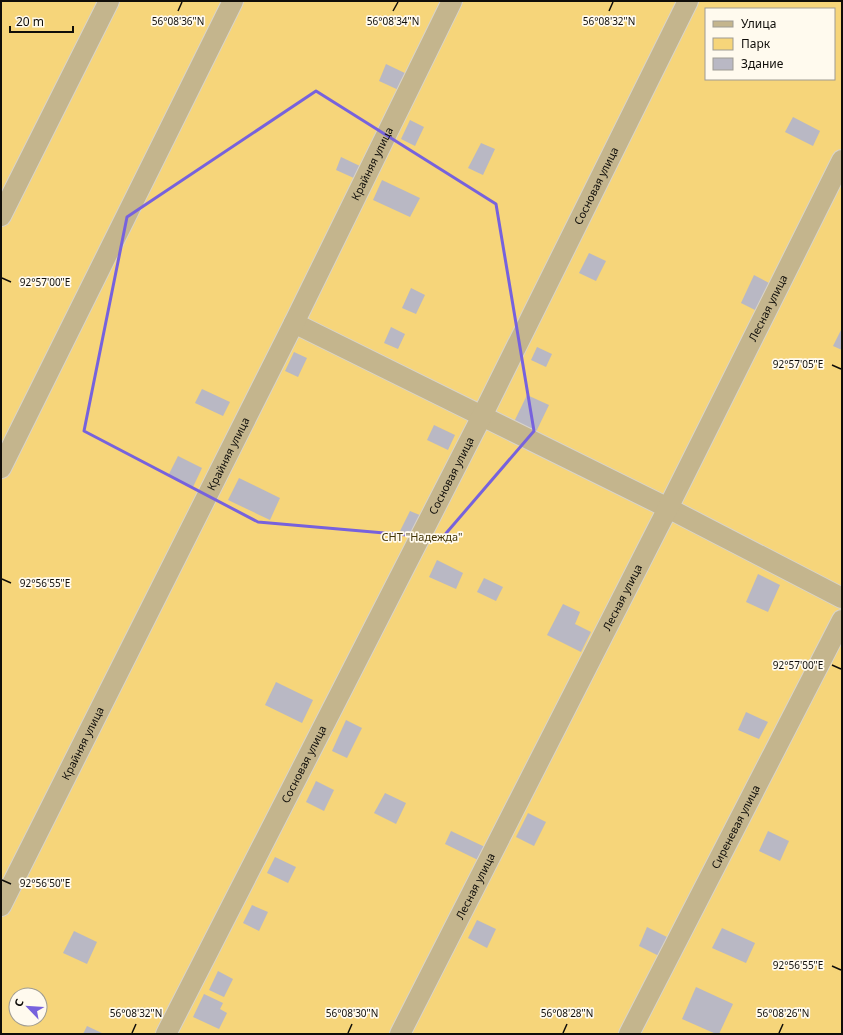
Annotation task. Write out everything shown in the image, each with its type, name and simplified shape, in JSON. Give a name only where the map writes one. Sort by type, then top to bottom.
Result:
[{"type":"street","points":[[1,216],[109,1]]},
{"type":"street","points":[[1,468],[233,1]]},
{"type":"street","name":"Крайняя улица","points":[[1,906],[294,324],[452,1]]},
{"type":"street","name":"Сосновая улица","points":[[166,1034],[482,416],[688,1]]},
{"type":"street","name":"Лесная улица","points":[[400,1034],[668,508],[842,160]]},
{"type":"street","points":[[294,324],[668,508],[842,598]]},
{"type":"street","name":"Сиреневая улица","points":[[629,1034],[842,620]]},
{"type":"highlighted area","points":[[316,91],[496,204],[534,431],[442,538],[258,522],[84,431],[127,217]]},
{"type":"green space","name":"СНТ \"Надежда\"","points":[[1,1],[842,1],[842,1034],[1,1034]]},
{"type":"building","points":[[386,64],[411,76],[403,92],[379,81]]},
{"type":"building","points":[[793,117],[820,131],[813,146],[785,132]]},
{"type":"building","points":[[410,120],[424,127],[415,146],[401,139]]},
{"type":"building","points":[[481,143],[495,149],[483,175],[468,168]]},
{"type":"building","points":[[341,157],[362,167],[356,179],[336,170]]},
{"type":"building","points":[[382,180],[420,198],[410,217],[373,200]]},
{"type":"building","points":[[589,253],[606,261],[596,281],[579,273]]},
{"type":"building","points":[[754,275],[771,284],[757,311],[741,303]]},
{"type":"building","points":[[411,288],[425,295],[416,314],[402,308]]},
{"type":"building","points":[[391,327],[405,334],[398,349],[384,343]]},
{"type":"building","points":[[842,328],[842,350],[833,346]]},
{"type":"building","points":[[537,347],[552,354],[546,367],[531,360]]},
{"type":"building","points":[[294,352],[307,358],[298,377],[285,371]]},
{"type":"building","points":[[202,389],[230,402],[223,416],[195,403]]},
{"type":"building","points":[[527,395],[549,405],[535,434],[513,424]]},
{"type":"building","points":[[434,425],[455,435],[448,450],[427,440]]},
{"type":"building","points":[[178,456],[202,468],[193,487],[168,476]]},
{"type":"building","points":[[239,478],[280,498],[270,520],[228,500]]},
{"type":"building","points":[[410,511],[422,516],[413,537],[400,531]]},
{"type":"building","points":[[437,560],[463,573],[456,589],[429,577]]},
{"type":"building","points":[[758,574],[780,585],[768,612],[746,602]]},
{"type":"building","points":[[484,578],[503,587],[496,601],[477,592]]},
{"type":"building","points":[[563,604],[580,612],[575,624],[591,632],[581,652],[547,635]]},
{"type":"building","points":[[276,682],[313,700],[302,723],[265,705]]},
{"type":"building","points":[[746,712],[768,722],[759,739],[738,730]]},
{"type":"building","points":[[346,720],[362,728],[347,758],[332,751]]},
{"type":"building","points":[[316,781],[334,790],[324,811],[306,802]]},
{"type":"building","points":[[385,793],[406,803],[396,824],[374,813]]},
{"type":"building","points":[[528,813],[546,822],[534,846],[516,837]]},
{"type":"building","points":[[451,831],[485,847],[478,860],[445,844]]},
{"type":"building","points":[[768,831],[789,841],[780,861],[759,851]]},
{"type":"building","points":[[275,857],[296,867],[288,883],[267,873]]},
{"type":"building","points":[[252,905],[268,912],[259,931],[243,923]]},
{"type":"building","points":[[477,920],[496,929],[487,948],[468,938]]},
{"type":"building","points":[[647,927],[667,937],[659,956],[639,946]]},
{"type":"building","points":[[722,928],[755,943],[746,963],[712,948]]},
{"type":"building","points":[[74,931],[97,942],[87,964],[63,953]]},
{"type":"building","points":[[218,971],[233,979],[224,997],[209,990]]},
{"type":"building","points":[[696,987],[733,1004],[719,1034],[682,1019]]},
{"type":"building","points":[[204,994],[223,1003],[220,1009],[227,1013],[219,1029],[193,1017]]},
{"type":"building","points":[[87,1026],[104,1034],[83,1034]]}]
